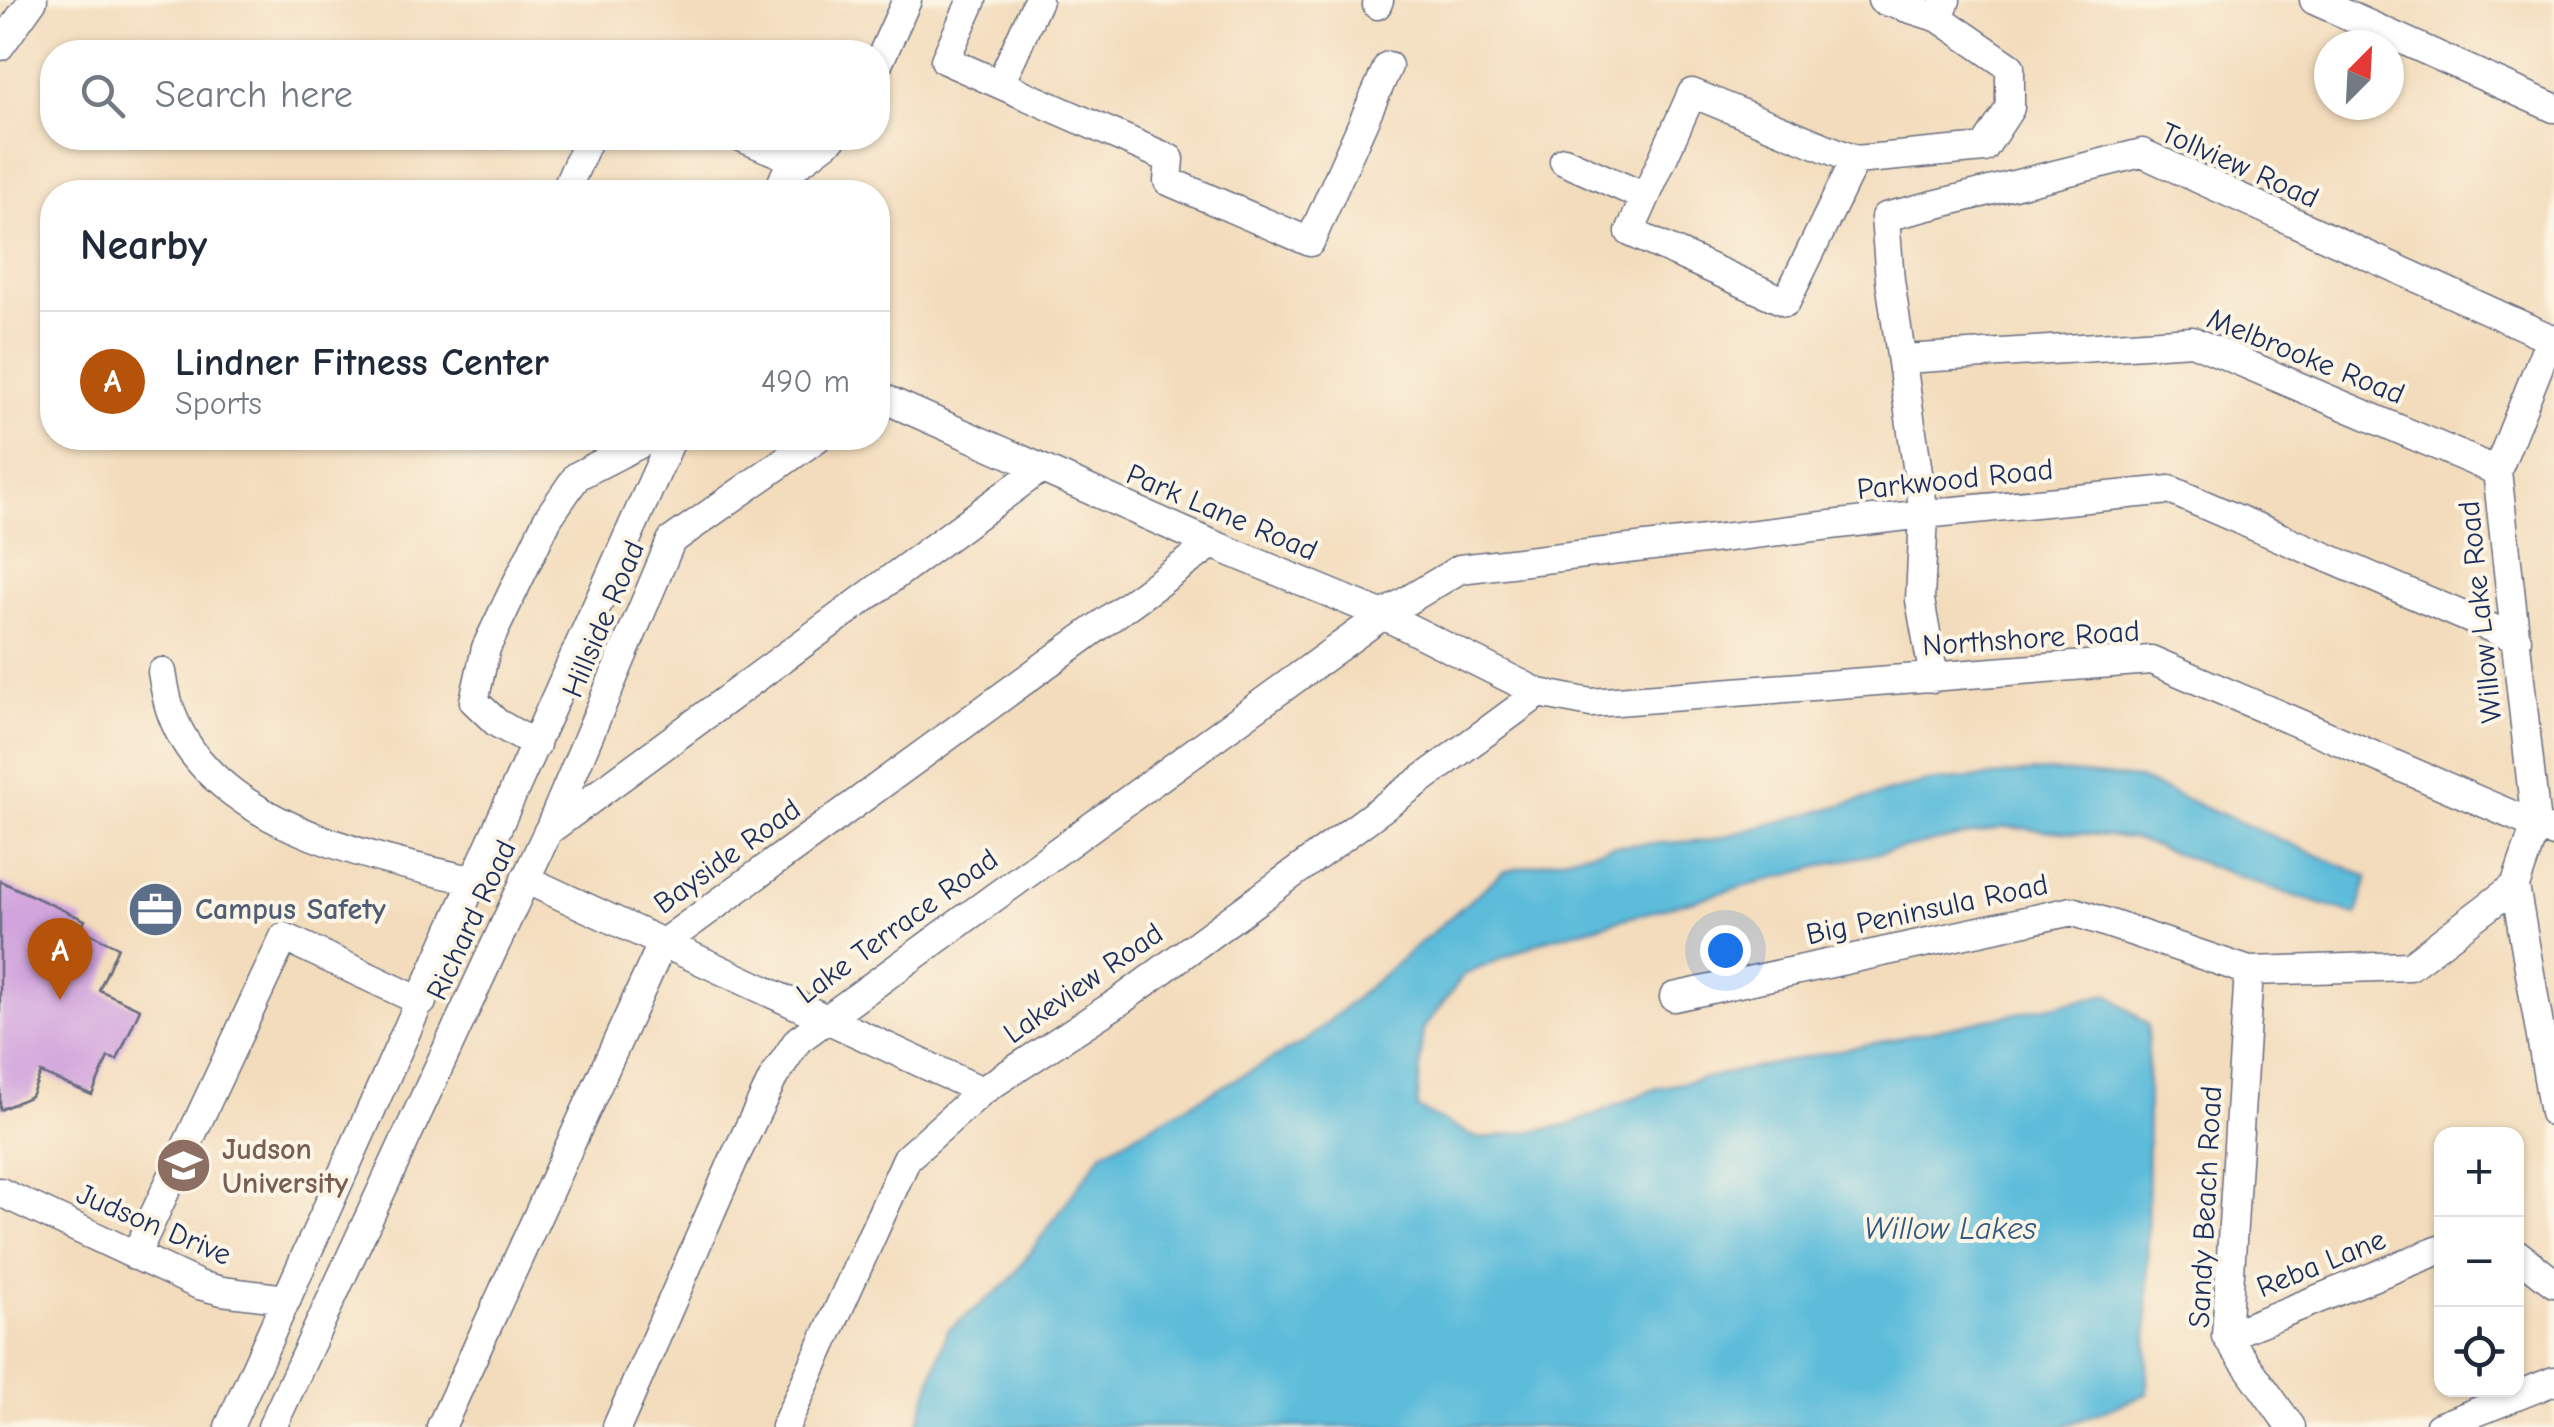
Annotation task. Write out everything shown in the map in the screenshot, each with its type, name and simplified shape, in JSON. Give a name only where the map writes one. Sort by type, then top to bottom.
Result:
[{"type":"street","points":[[0,46],[33,0]]},
{"type":"street","points":[[888,40],[906,0]]},
{"type":"street","points":[[972,0],[945,60],[1170,158],[1168,181],[1310,242],[1388,66]]},
{"type":"street","points":[[1000,84],[1038,0]]},
{"type":"street","points":[[1855,160],[1786,302],[1630,232],[1692,93],[1855,160],[1984,148],[2010,108],[2010,67],[1942,9],[1882,0]]},
{"type":"street","points":[[2314,0],[2554,108]]},
{"type":"street","points":[[570,180],[583,150]]},
{"type":"street","points":[[772,150],[800,162]]},
{"type":"street","points":[[783,180],[786,173],[816,150]]},
{"type":"street","name":"Tollview Road","points":[[1904,359],[1884,217],[2142,153],[2551,341]]},
{"type":"street","points":[[1564,161],[1645,197]]},
{"type":"street","name":"Melbrooke Road","points":[[1904,359],[2192,341],[2497,470]]},
{"type":"street","name":"Willow Lake Road","points":[[2545,829],[2497,470],[2551,341]]},
{"type":"street","points":[[1904,359],[1924,514],[1920,600],[1934,678]]},
{"type":"street","name":"Park Lane Road","points":[[890,401],[1383,615],[1539,692]]},
{"type":"street","points":[[536,745],[497,723],[474,701],[486,648],[548,518],[577,476],[628,450]]},
{"type":"street","points":[[229,1427],[667,450]]},
{"type":"street","name":"Hillside Road","points":[[548,832],[671,541],[800,450]]},
{"type":"street","name":"Richard Road","points":[[272,1427],[548,832],[1040,469]]},
{"type":"street","name":"Parkwood Road","points":[[1383,615],[1460,568],[1924,514],[2170,490],[2518,639]]},
{"type":"street","name":"Bayside Road","points":[[441,1427],[662,944],[1212,544]]},
{"type":"street","name":"Lake Terrace Road","points":[[618,1427],[734,1160],[773,1078],[798,1040],[1383,615]]},
{"type":"street","name":"Northshore Road","points":[[1539,692],[1592,703],[2152,660],[2545,829]]},
{"type":"street","points":[[162,672],[170,711],[184,738],[211,775],[259,811],[304,834],[476,881]]},
{"type":"street","name":"Lakeview Road","points":[[785,1427],[907,1158],[982,1090],[1120,1000],[1539,692]]},
{"type":"street","points":[[2545,829],[2516,886],[2554,1113]]},
{"type":"street","points":[[524,879],[982,1090]]},
{"type":"street","name":"Big Peninsula Road","points":[[1674,998],[2072,911],[2248,971],[2410,966],[2516,886]]},
{"type":"street","points":[[135,1256],[284,937],[422,1002]]},
{"type":"street","name":"Sandy Beach Road","points":[[2248,971],[2226,1336],[2291,1427]]},
{"type":"street","name":"Judson Drive","points":[[0,1192],[198,1285],[288,1299]]},
{"type":"street","name":"Reba Lane","points":[[2226,1336],[2434,1253]]},
{"type":"street","points":[[2524,1259],[2554,1282]]},
{"type":"street","points":[[2439,1427],[2554,1381]]},
{"type":"water","name":"Willow Lakes","points":[[2047,771],[2139,779],[2368,877],[2357,915],[2132,838],[2006,827],[1840,861],[1545,940],[1464,975],[1423,1029],[1417,1108],[1479,1139],[1567,1126],[1657,1088],[2109,994],[2148,1025],[2147,1394],[2062,1427],[917,1427],[947,1331],[1008,1283],[1103,1152],[1307,1040],[1503,872],[1613,846],[1711,840],[1927,782]]},
{"type":"building","points":[[0,881],[85,920],[81,929],[118,947],[99,990],[140,1009],[117,1060],[108,1057],[92,1095],[41,1073],[31,1096],[0,1110]]},
{"type":"place","name":"Campus Safety","points":[[156,909]]},
{"type":"place","name":"Lindner Fitness Center","points":[[60,1000]]},
{"type":"place","name":"Judson University","points":[[183,1166]]}]
